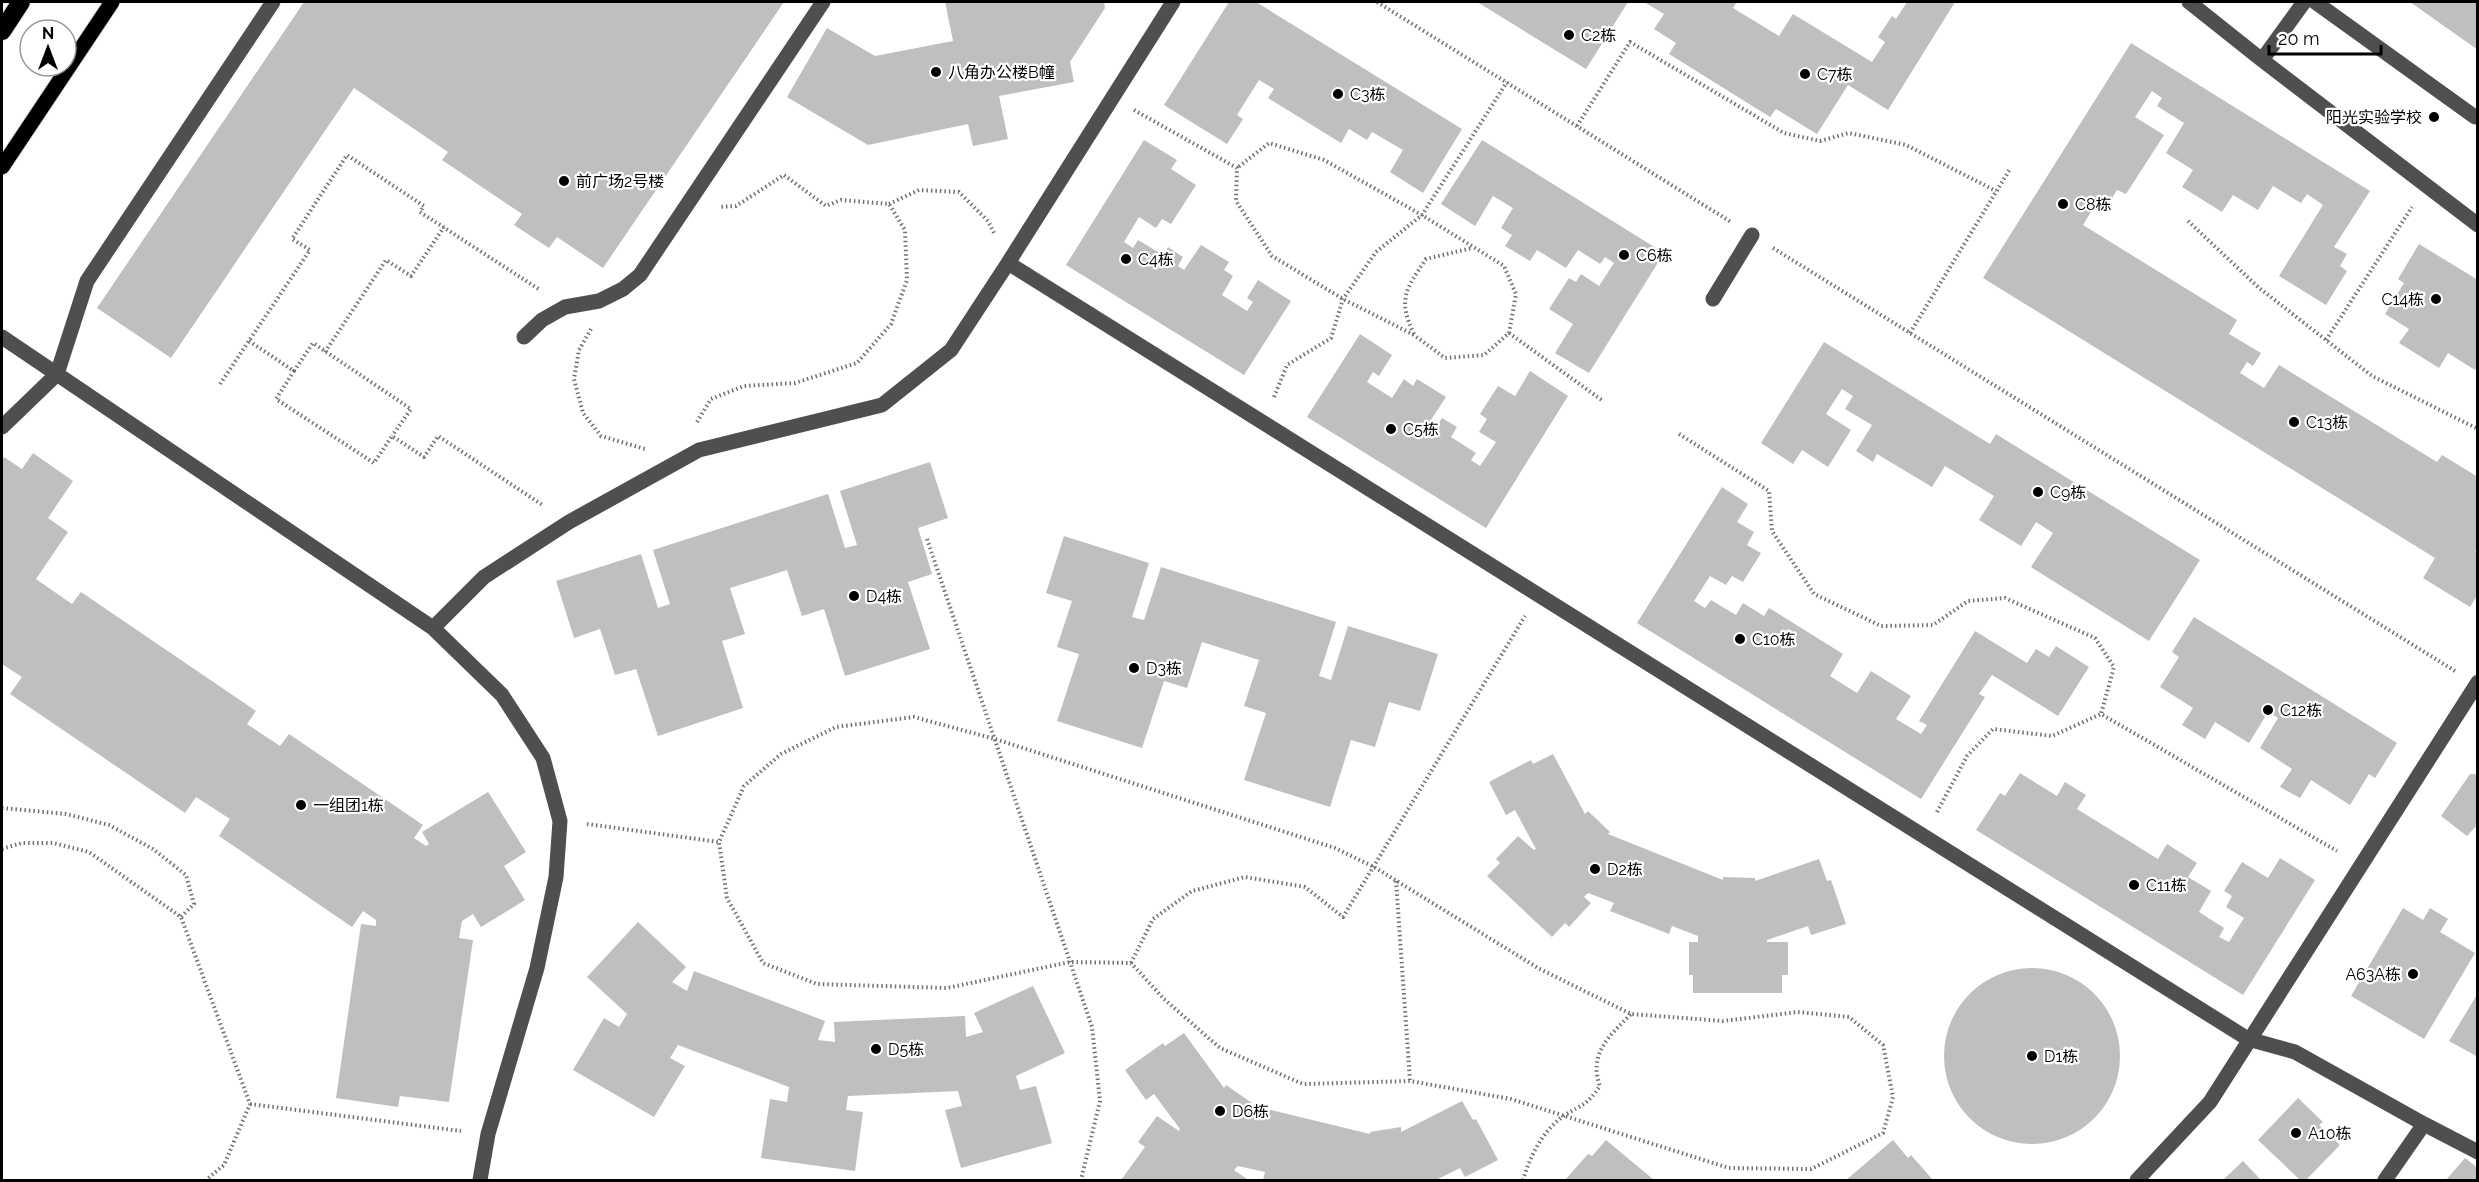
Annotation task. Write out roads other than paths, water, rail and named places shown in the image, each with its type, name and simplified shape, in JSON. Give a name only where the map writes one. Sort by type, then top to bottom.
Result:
[{"type":"highway","points":[[2,31],[21,2]]},
{"type":"main road","points":[[2,167],[112,2]]},
{"type":"lane","points":[[2,427],[57,374],[87,281],[273,2]]},
{"type":"lane","points":[[524,337],[542,320],[565,307],[598,301],[623,289],[640,274],[823,2]]},
{"type":"lane","points":[[433,628],[484,577],[569,522],[699,450],[882,405],[951,350],[1173,2]]},
{"type":"lane","points":[[2189,2],[2478,225]]},
{"type":"lane","points":[[2262,60],[2304,2]]},
{"type":"lane","points":[[2315,2],[2478,117]]},
{"type":"lane","points":[[1713,299],[1752,235]]},
{"type":"lane","points":[[1008,263],[2248,1039],[2295,1052],[2478,1152]]},
{"type":"lane","points":[[2,337],[433,628],[502,695],[543,758],[560,821],[556,877],[537,968],[488,1134],[480,1180]]},
{"type":"lane","points":[[2137,1180],[2210,1102],[2248,1039],[2477,684]]},
{"type":"lane","points":[[2385,1180],[2424,1124]]},
{"type":"place","name":"C2栋","points":[[1569,35]]},
{"type":"place","name":"八角办公楼B幢","points":[[936,72]]},
{"type":"place","name":"C7栋","points":[[1805,74]]},
{"type":"place","name":"C3栋","points":[[1338,94]]},
{"type":"place","name":"阳光实验学校","points":[[2434,117]]},
{"type":"place","name":"前广场2号楼","points":[[564,181]]},
{"type":"place","name":"C8栋","points":[[2063,204]]},
{"type":"place","name":"C6栋","points":[[1624,255]]},
{"type":"place","name":"C4栋","points":[[1126,259]]},
{"type":"place","name":"C14栋","points":[[2436,299]]},
{"type":"place","name":"C13栋","points":[[2294,422]]},
{"type":"place","name":"C5栋","points":[[1391,429]]},
{"type":"place","name":"C9栋","points":[[2038,492]]},
{"type":"place","name":"D4栋","points":[[854,596]]},
{"type":"place","name":"C10栋","points":[[1740,639]]},
{"type":"place","name":"D3栋","points":[[1134,668]]},
{"type":"place","name":"C12栋","points":[[2268,710]]},
{"type":"place","name":"一组团1栋","points":[[301,805]]},
{"type":"place","name":"D2栋","points":[[1595,869]]},
{"type":"place","name":"C11栋","points":[[2134,885]]},
{"type":"place","name":"A63A栋","points":[[2413,974]]},
{"type":"place","name":"D5栋","points":[[876,1049]]},
{"type":"place","name":"D1栋","points":[[2032,1056]]},
{"type":"place","name":"D6栋","points":[[1220,1111]]},
{"type":"place","name":"A10栋","points":[[2296,1133]]}]
